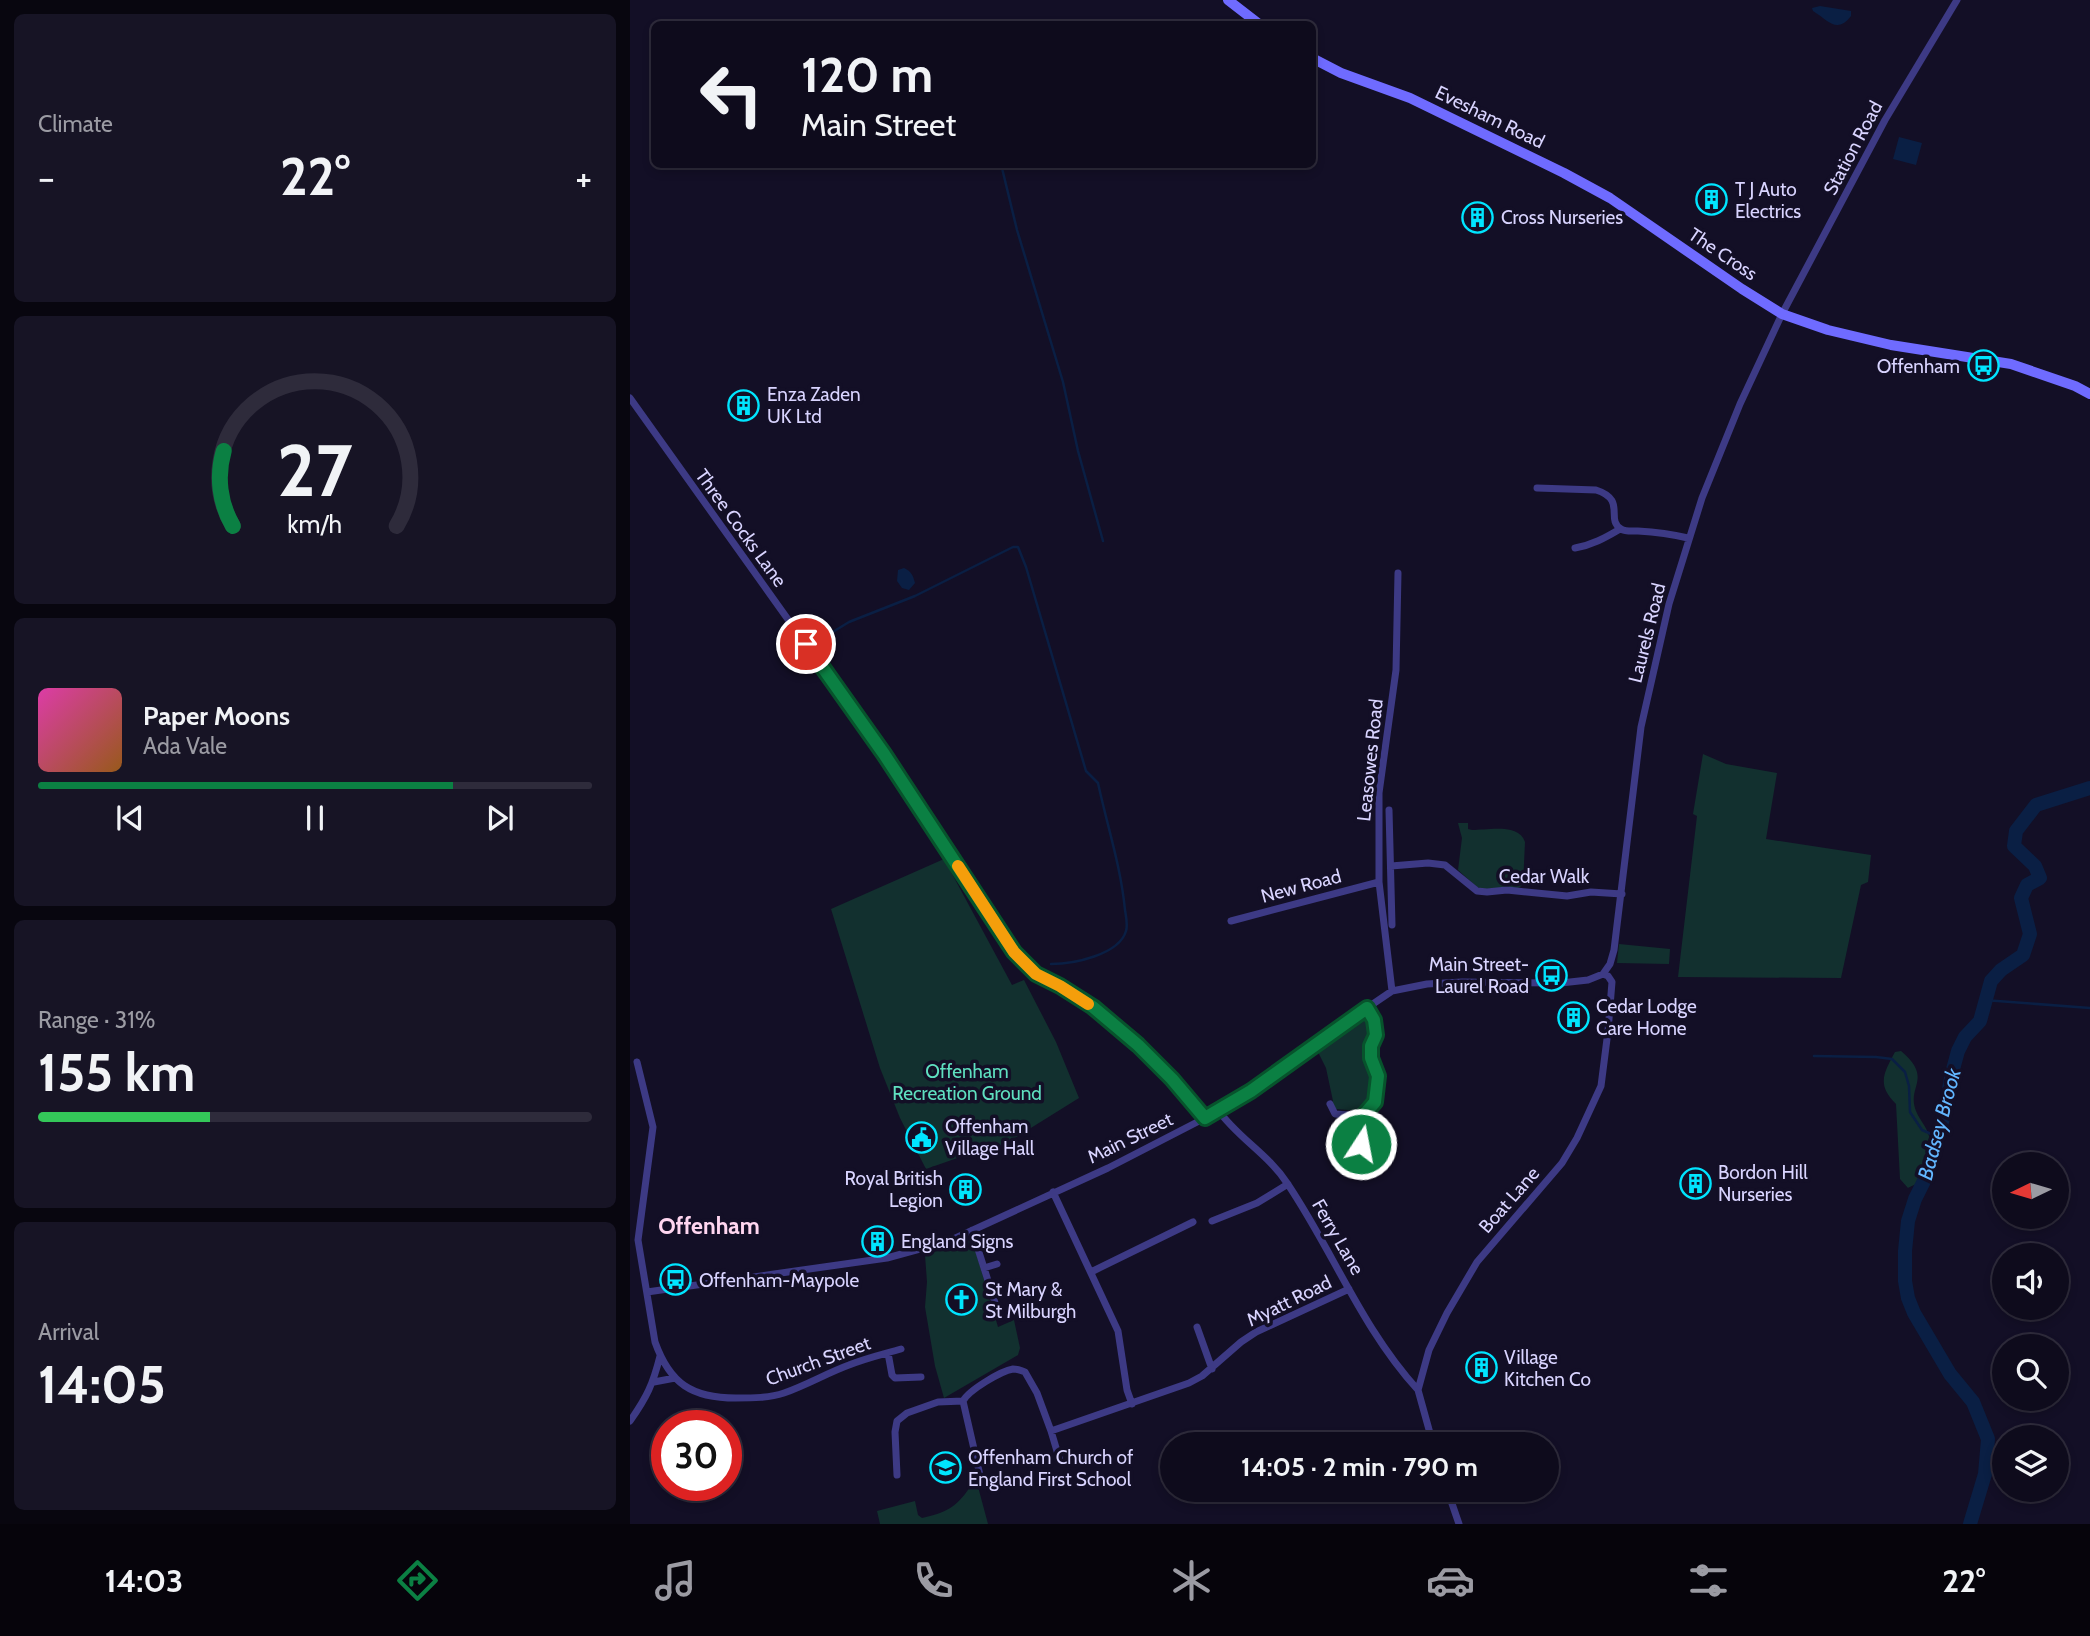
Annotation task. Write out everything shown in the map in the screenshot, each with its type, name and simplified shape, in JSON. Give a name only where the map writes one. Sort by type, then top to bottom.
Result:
[{"type":"main road","points":[[1228,0],[1255,21]]},
{"type":"main road","name":"Evesham Road","points":[[1316,60],[1341,73],[1410,98],[1564,173],[1610,198],[1644,223]]},
{"type":"main road","name":"The Cross","points":[[1644,223],[1782,314]]},
{"type":"main road","points":[[1782,314],[1828,330],[1891,345],[2011,364],[2090,394]]},
{"type":"street","name":"Station Road","points":[[1782,314],[1885,120],[1957,0]]},
{"type":"street","name":"Laurels Road","points":[[1602,974],[1610,964],[1614,950],[1641,727],[1669,604],[1702,498],[1740,404],[1782,314]]},
{"type":"street","name":"Three Cocks Lane","points":[[630,398],[884,754],[1014,952],[1036,974],[1093,1007],[1138,1045],[1205,1118]]},
{"type":"street","points":[[1537,488],[1596,490],[1612,500],[1615,520],[1620,529],[1659,532],[1688,538]]},
{"type":"street","points":[[1575,548],[1601,541],[1620,529]]},
{"type":"street","name":"Leasowes Road","points":[[1392,991],[1379,882],[1379,793],[1396,670],[1398,573]]},
{"type":"street","points":[[1389,810],[1392,925]]},
{"type":"street","name":"Cedar Walk","points":[[1391,866],[1428,863],[1445,865],[1477,891],[1507,890],[1567,896],[1591,892],[1622,894]]},
{"type":"street","name":"New Road","points":[[1231,920],[1379,882]]},
{"type":"street","name":"Main Street","points":[[647,1292],[905,1254],[949,1241],[1108,1168],[1205,1118],[1251,1091],[1392,991],[1427,984],[1462,982],[1561,983],[1588,980],[1602,974]]},
{"type":"street","name":"Boat Lane","points":[[1418,1390],[1429,1350],[1468,1276],[1485,1252],[1562,1163],[1601,1086],[1612,982],[1608,976],[1602,974]]},
{"type":"street","points":[[1362,1166],[1360,1123],[1375,1102],[1378,1076],[1371,1058],[1371,1046],[1376,1035],[1374,1020],[1367,1008]]},
{"type":"street","name":"Church Street","points":[[637,1062],[653,1127],[638,1240],[655,1342],[675,1378],[683,1386],[706,1396],[769,1397],[849,1365],[901,1349]]},
{"type":"street","points":[[1330,1104],[1335,1114],[1332,1122]]},
{"type":"street","name":"Ferry Lane","points":[[1218,1110],[1232,1128],[1267,1157],[1288,1184],[1324,1241],[1386,1353],[1418,1390]]},
{"type":"street","points":[[1335,1114],[1363,1116]]},
{"type":"street","points":[[1361,1146],[1375,1146]]},
{"type":"street","points":[[1212,1221],[1257,1203],[1288,1184]]},
{"type":"street","points":[[1053,1192],[1121,1341],[1132,1404]]},
{"type":"street","points":[[1091,1272],[1193,1222]]},
{"type":"street","points":[[972,1230],[996,1306]]},
{"type":"street","points":[[984,1268],[997,1264]]},
{"type":"street","name":"Myatt Road","points":[[1051,1431],[1189,1383],[1202,1376],[1256,1332],[1349,1289]]},
{"type":"street","points":[[1197,1327],[1212,1368]]},
{"type":"street","points":[[888,1353],[892,1376],[920,1377]]},
{"type":"street","points":[[630,1421],[654,1382],[660,1355]]},
{"type":"street","points":[[982,1484],[963,1401],[967,1394],[1003,1372],[1025,1371],[1032,1381],[1060,1461]]},
{"type":"street","points":[[654,1382],[675,1378]]},
{"type":"street","points":[[1418,1390],[1430,1432]]},
{"type":"street","points":[[897,1475],[894,1432],[897,1421],[907,1413],[938,1402],[963,1401]]},
{"type":"street","points":[[1451,1502],[1459,1524]]},
{"type":"green space","points":[[1703,754],[1726,764],[1777,773],[1766,839],[1871,855],[1868,882],[1861,885],[1841,978],[1678,977],[1697,816],[1693,814]]},
{"type":"green space","points":[[1458,823],[1468,823],[1468,829],[1472,830],[1502,829],[1522,836],[1525,842],[1523,885],[1518,888],[1482,889],[1458,870],[1462,838]]},
{"type":"green space","name":"Offenham Recreation Ground","points":[[944,859],[1012,985],[1024,980],[1056,1042],[1079,1098],[989,1154],[968,1158],[966,1155],[926,1169],[900,1118],[880,1068],[831,909]]},
{"type":"green space","points":[[1619,944],[1670,949],[1669,964],[1617,963]]},
{"type":"green space","points":[[1360,1020],[1370,1020],[1371,1025],[1367,1052],[1375,1073],[1374,1095],[1361,1111],[1335,1109],[1326,1068],[1318,1052]]},
{"type":"green space","points":[[1901,1051],[1916,1069],[1918,1076],[1914,1102],[1930,1141],[1923,1175],[1918,1183],[1908,1188],[1900,1179],[1896,1104],[1884,1085],[1885,1073],[1895,1052]]},
{"type":"green space","points":[[972,1239],[998,1327],[1014,1320],[1020,1348],[1018,1355],[944,1398],[935,1366],[925,1307],[925,1255]]},
{"type":"green space","points":[[969,1482],[977,1483],[988,1524],[880,1524],[877,1511],[915,1501],[918,1515],[922,1518],[944,1512],[960,1500],[970,1487]]},
{"type":"water","points":[[1820,6],[1851,11],[1851,16],[1841,24],[1833,24],[1813,11],[1812,8]]},
{"type":"water","points":[[1899,137],[1922,143],[1916,165],[1893,159]]},
{"type":"water","points":[[904,568],[915,583],[909,590],[902,588],[897,581],[898,570]]},
{"type":"waterway","points":[[1002,168],[1017,230],[1063,382],[1078,451],[1103,541]]},
{"type":"waterway","points":[[823,638],[849,622],[915,596],[1013,547],[1018,547],[1086,771],[1098,783],[1117,862],[1127,920],[1122,939],[1105,952],[1083,960],[1051,964]]},
{"type":"waterway","name":"Badsey Brook","points":[[1970,1524],[1985,1474],[1988,1439],[1973,1402],[1950,1374],[1908,1298],[1905,1281],[1908,1221],[1928,1173],[1958,1051],[1965,1037],[1980,1021],[1991,981],[2001,970],[2023,955],[2030,934],[2021,898],[2027,885],[2040,878],[2035,866],[2014,846],[2016,831],[2036,805],[2090,788]]},
{"type":"waterway","points":[[1984,1000],[2090,1008]]},
{"type":"waterway","points":[[1814,1056],[1892,1059],[1905,1072],[1909,1086],[1910,1112],[1922,1130],[1938,1137]]},
{"type":"slow traffic","points":[[958,866],[1014,952],[1036,974],[1088,1004]]},
{"type":"place","name":"T J Auto Electrics","points":[[1712,200]]},
{"type":"place","name":"Cross Nurseries","points":[[1478,217]]},
{"type":"place","name":"Offenham","points":[[1983,366]]},
{"type":"place","name":"Enza Zaden UK Ltd","points":[[744,405]]},
{"type":"place","name":"Main Street- Laurel Road","points":[[1552,975]]},
{"type":"place","name":"Cedar Lodge Care Home","points":[[1573,1017]]},
{"type":"place","name":"Offenham Village Hall","points":[[922,1137]]},
{"type":"place","name":"Bordon Hill Nurseries","points":[[1695,1183]]},
{"type":"place","name":"Royal British Legion","points":[[966,1189]]},
{"type":"place","name":"England Signs","points":[[878,1241]]},
{"type":"place","name":"Offenham-Maypole","points":[[676,1280]]},
{"type":"place","name":"St Mary & St Milburgh","points":[[962,1300]]},
{"type":"place","name":"Village Kitchen Co","points":[[1481,1368]]},
{"type":"place","name":"Offenham Church of England First School","points":[[945,1468]]},
{"type":"district","name":"Offenham","points":[[709,1226]]},
{"type":"route","points":[[806,644],[884,754],[1014,952],[1036,974],[1093,1007],[1138,1045],[1205,1118],[1251,1091],[1367,1008],[1374,1020],[1376,1035],[1371,1046],[1371,1058],[1378,1076],[1375,1102],[1360,1123],[1361,1144]]}]
